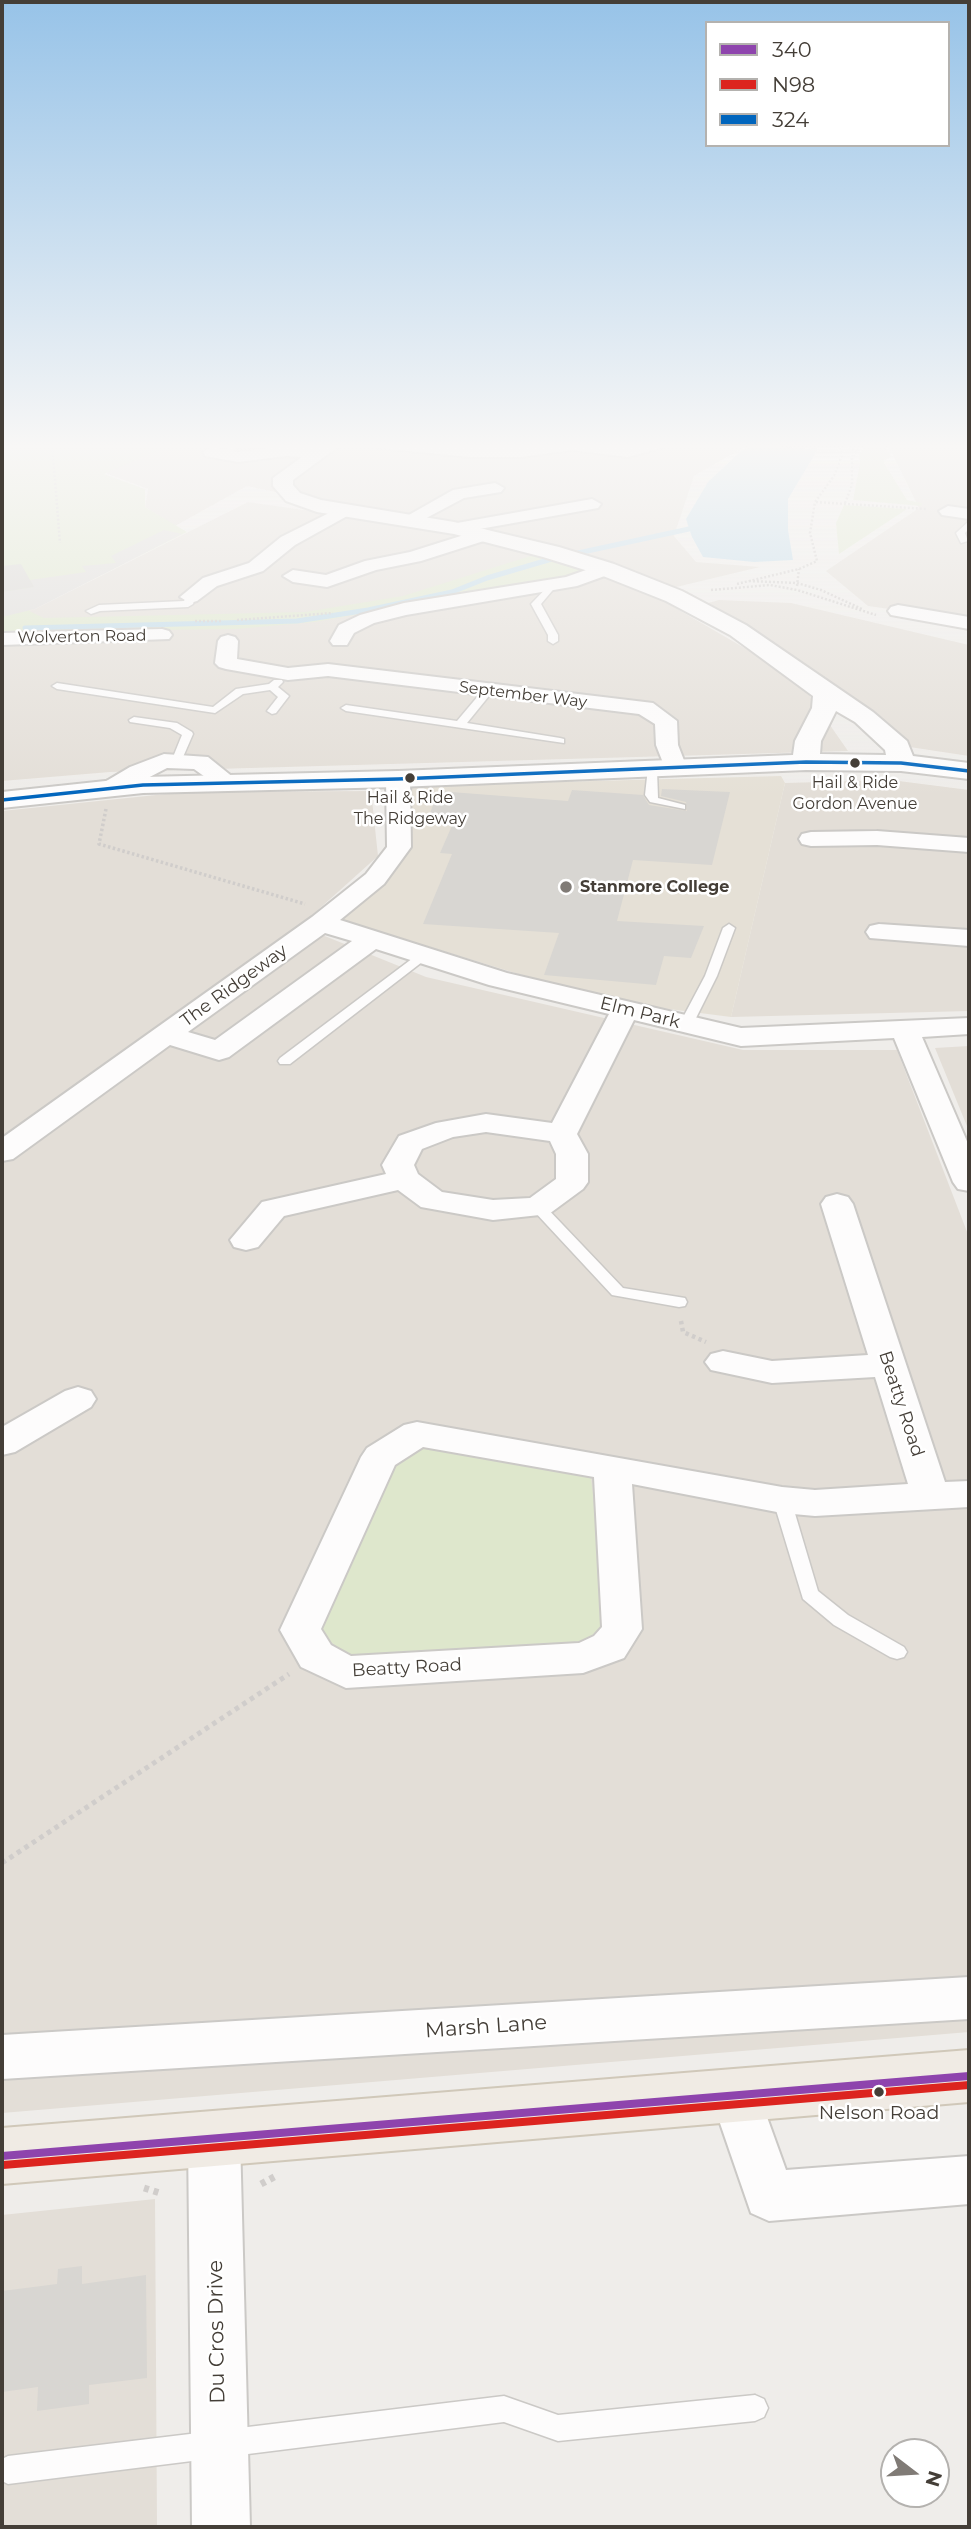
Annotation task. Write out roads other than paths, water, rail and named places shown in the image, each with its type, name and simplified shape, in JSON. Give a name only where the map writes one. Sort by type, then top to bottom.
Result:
[{"type":"main road","points":[[2,2157],[214,2137],[736,2097],[969,2076]]},
{"type":"street","points":[[190,597],[210,582],[256,567],[263,561]]},
{"type":"street","points":[[293,576],[327,581],[372,565],[393,561]]},
{"type":"street","points":[[578,561],[607,569],[674,596],[738,629],[864,717],[898,747],[901,763]]},
{"type":"street","points":[[340,641],[346,629],[367,619],[404,609],[552,585],[607,569]]},
{"type":"street","points":[[890,615],[969,623]]},
{"type":"street","name":"Wolverton Road","points":[[2,639],[162,635]]},
{"type":"street","name":"September Way","points":[[228,641],[226,663],[280,681],[328,670],[646,708],[666,720],[667,745],[663,769]]},
{"type":"street","points":[[806,762],[808,741],[825,708],[826,693]]},
{"type":"street","points":[[111,788],[164,761],[200,762],[227,782]]},
{"type":"street","points":[[2,800],[111,788],[227,782],[398,779],[806,762],[901,763],[969,771]]},
{"type":"street","name":"The Ridgeway","points":[[2,1152],[328,918],[375,879],[399,847],[398,779]]},
{"type":"street","points":[[811,839],[877,838],[969,845]]},
{"type":"street","name":"Elm Park","points":[[328,918],[371,940],[499,979],[741,1037],[969,1026]]},
{"type":"street","points":[[879,932],[969,938]]},
{"type":"street","points":[[166,1034],[219,1051],[371,940]]},
{"type":"street","points":[[562,1134],[625,1010]]},
{"type":"street","points":[[904,1029],[969,1182]]},
{"type":"street","points":[[486,1123],[562,1134],[572,1154],[572,1182],[538,1207],[492,1210],[432,1200],[404,1178],[398,1165],[410,1143],[447,1129],[486,1123]]},
{"type":"street","points":[[246,1240],[273,1209],[404,1178]]},
{"type":"street","name":"Beatty Road","points":[[837,1204],[931,1496]]},
{"type":"street","points":[[723,1362],[772,1372],[888,1366]]},
{"type":"street","points":[[2,1443],[78,1399]]},
{"type":"street","name":"Beatty Road","points":[[417,1434],[612,1468],[622,1629],[609,1647],[583,1658],[346,1672],[316,1656],[300,1630],[380,1457],[417,1434]]},
{"type":"street","points":[[612,1468],[782,1500],[815,1503],[969,1494]]},
{"type":"street","name":"Marsh Lane","points":[[2,2057],[969,1997]]},
{"type":"street","points":[[736,2097],[769,2196],[969,2180]]},
{"type":"street","name":"Du Cros Drive","points":[[214,2137],[221,2527]]},
{"type":"lane","points":[[552,585],[536,604],[541,619],[553,635],[552,641]]},
{"type":"lane","points":[[91,611],[99,608],[188,604],[190,597]]},
{"type":"lane","points":[[57,686],[215,710],[240,691],[280,681],[285,696],[272,710]]},
{"type":"lane","points":[[460,725],[488,691]]},
{"type":"lane","points":[[346,708],[560,741]]},
{"type":"lane","points":[[134,720],[173,725],[188,734],[176,762]]},
{"type":"lane","points":[[663,769],[652,795],[654,800],[681,807]]},
{"type":"lane","points":[[686,1025],[729,928]]},
{"type":"lane","points":[[285,1061],[421,956]]},
{"type":"lane","points":[[538,1207],[618,1292],[679,1302]]},
{"type":"lane","points":[[782,1500],[810,1594],[841,1620],[897,1652]]},
{"type":"lane","points":[[8,2470],[504,2409],[558,2428],[754,2408]]},
{"type":"waterway","points":[[25,628],[297,621],[368,610],[452,592],[487,578],[545,561]]},
{"type":"place","name":"Hail & Ride Gordon Avenue","points":[[855,763]]},
{"type":"place","name":"Hail & Ride The Ridgeway","points":[[410,778]]},
{"type":"place","name":"Stanmore College","points":[[566,887]]},
{"type":"place","name":"Nelson Road","points":[[879,2092]]}]
